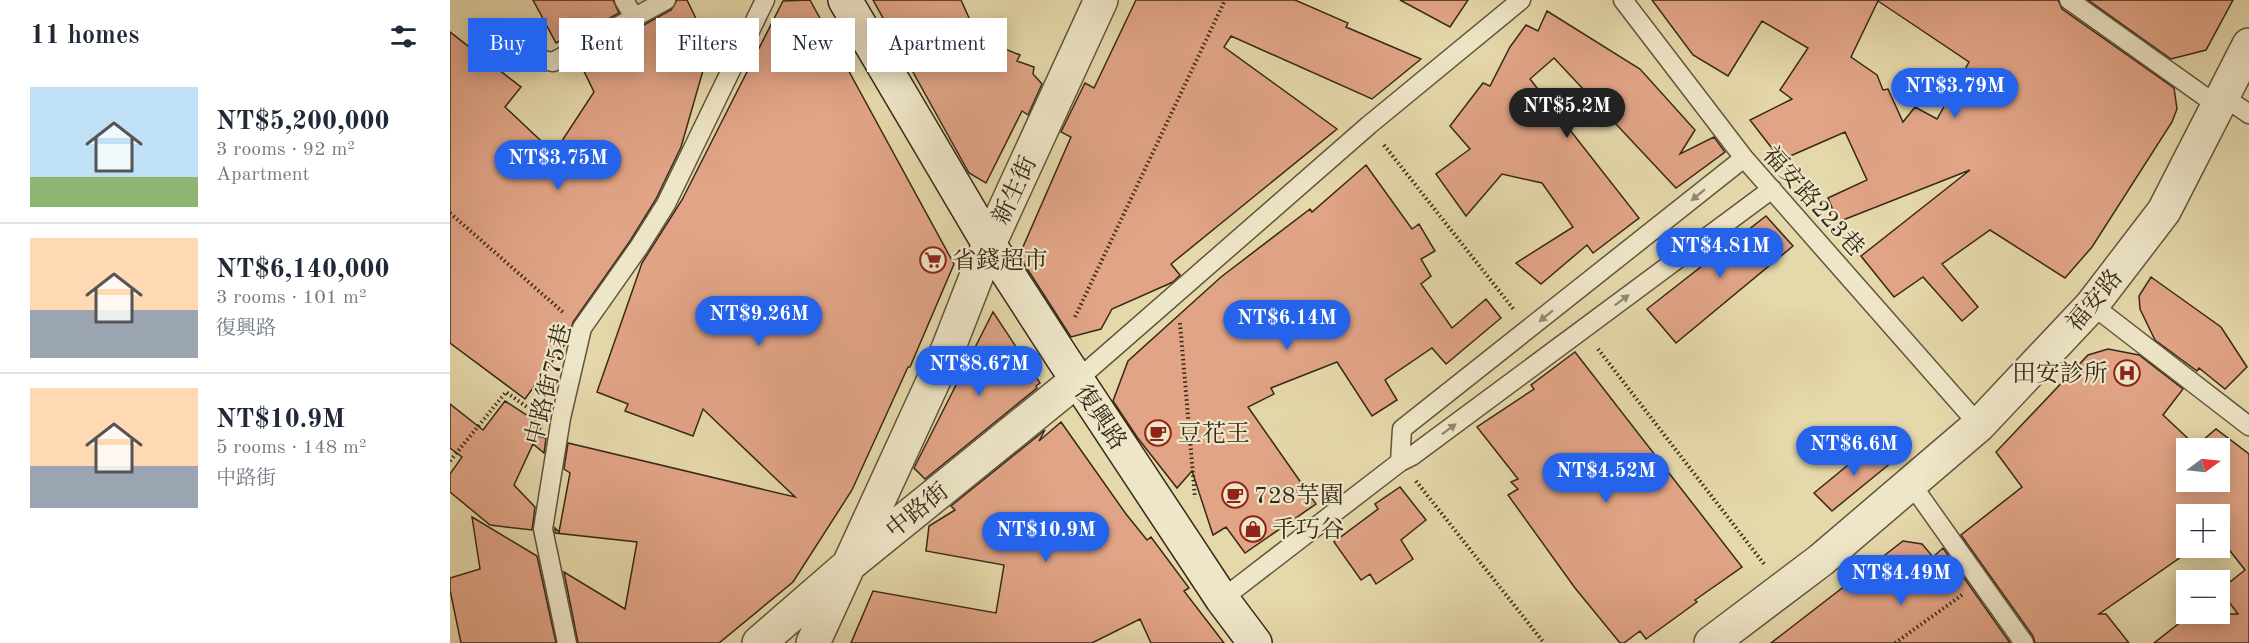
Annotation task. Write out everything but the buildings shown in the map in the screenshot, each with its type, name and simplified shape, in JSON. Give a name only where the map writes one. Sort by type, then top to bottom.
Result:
[{"type":"street","name":"復興路","points":[[845,0],[990,244],[1069,369],[1222,598],[1255,643]]},
{"type":"street","name":"新生街","points":[[813,643],[948,349],[990,244],[1101,0]]},
{"type":"street","name":"福安路","points":[[1711,643],[1783,590],[1912,485],[1979,425],[2092,305],[2164,211],[2230,105],[2249,45]]},
{"type":"street","name":"中路街","points":[[759,643],[1069,369]]},
{"type":"lane","points":[[624,0],[634,17]]},
{"type":"lane","points":[[547,61],[553,62],[666,0]]},
{"type":"lane","name":"中路街75巷","points":[[567,643],[543,529],[561,418],[582,328],[666,204],[765,0]]},
{"type":"lane","points":[[1069,369],[1177,292],[1369,125],[1521,0]]},
{"type":"lane","name":"福安路223巷","points":[[1623,0],[1744,158],[1979,425]]},
{"type":"lane","points":[[2069,0],[2230,105]]},
{"type":"lane","points":[[1400,462],[1402,429],[1744,158]]},
{"type":"lane","points":[[1222,598],[1400,462],[1412,456],[1772,189]]},
{"type":"lane","points":[[2092,305],[2249,426]]},
{"type":"lane","points":[[1912,485],[2024,643]]},
{"type":"path","points":[[1069,369],[1065,338],[1225,0]]},
{"type":"path","points":[[1369,125],[1530,329]]},
{"type":"path","points":[[450,213],[582,328]]},
{"type":"path","points":[[1177,292],[1195,505]]},
{"type":"path","points":[[1583,329],[1783,590]]},
{"type":"path","points":[[450,461],[506,392],[547,421],[561,418]]},
{"type":"path","points":[[1400,462],[1544,643]]},
{"type":"path","points":[[1895,643],[1979,582]]},
{"type":"place","name":"省錢超市","points":[[933,260]]},
{"type":"place","name":"田安診所","points":[[2127,373]]},
{"type":"place","name":"豆花王","points":[[1158,433]]},
{"type":"place","name":"728芋園","points":[[1235,495]]},
{"type":"place","name":"千巧谷","points":[[1253,529]]}]
